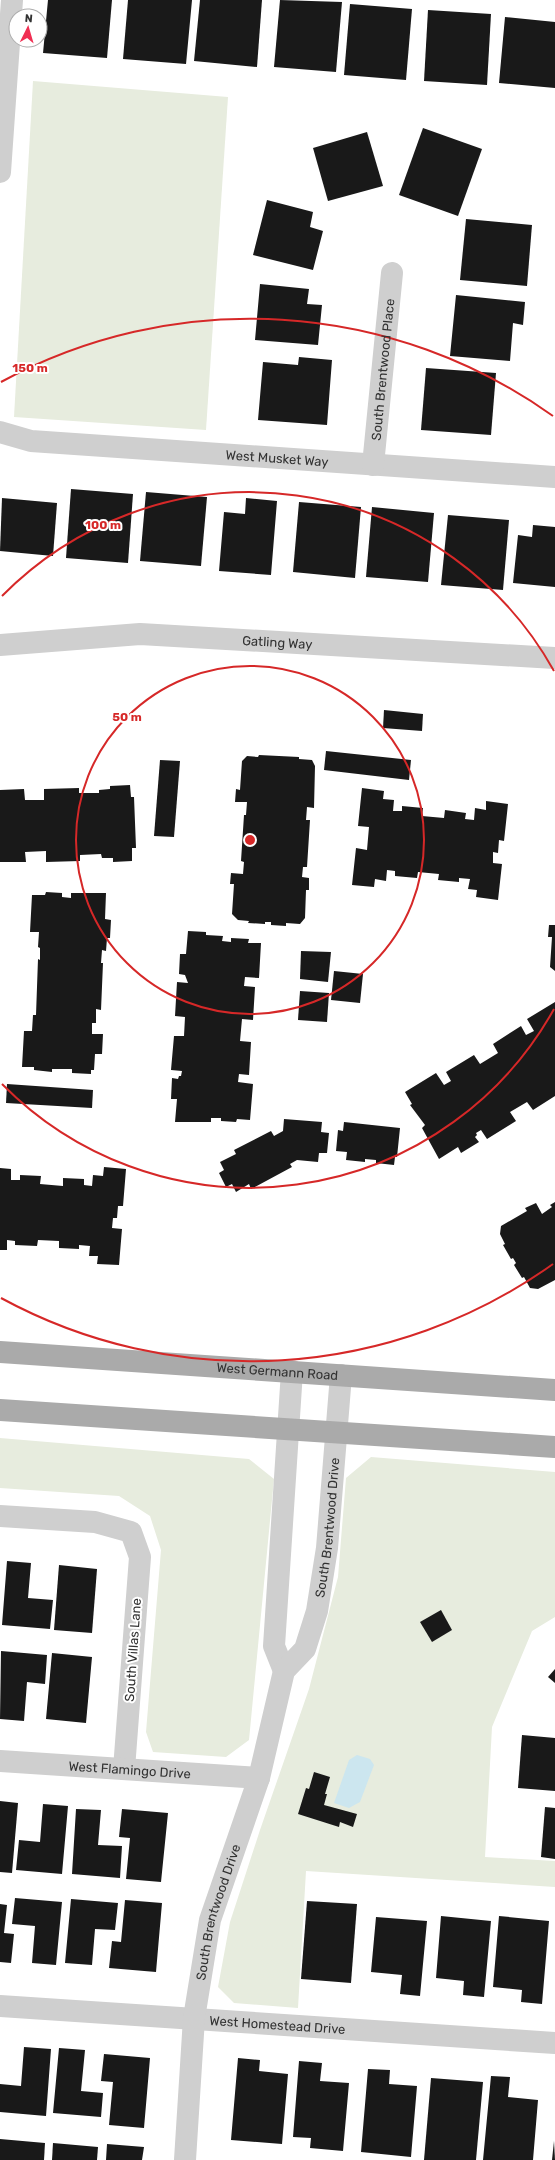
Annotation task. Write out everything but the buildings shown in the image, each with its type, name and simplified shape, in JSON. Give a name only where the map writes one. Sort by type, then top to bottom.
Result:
[{"type":"main road","name":"West Germann Road","points":[[0,1352],[555,1390]]},
{"type":"main road","points":[[0,1410],[555,1447]]},
{"type":"street","points":[[0,172],[12,0]]},
{"type":"street","name":"South Brentwood Place","points":[[373,465],[392,273]]},
{"type":"street","name":"West Musket Way","points":[[0,432],[31,441],[555,477]]},
{"type":"street","name":"Gatling Way","points":[[0,645],[140,634],[555,658]]},
{"type":"street","points":[[284,1671],[274,1646],[292,1371]]},
{"type":"street","name":"South Brentwood Drive","points":[[185,2160],[194,2018],[210,1920],[259,1778],[284,1671],[305,1649],[318,1611],[327,1548],[341,1375]]},
{"type":"street","name":"South Villas Lane","points":[[0,1516],[94,1522],[131,1532],[140,1557],[124,1769]]},
{"type":"street","name":"West Flamingo Drive","points":[[0,1761],[259,1778]]},
{"type":"street","name":"West Homestead Drive","points":[[0,2006],[555,2043]]},
{"type":"shaded area","points":[[33,81],[228,97],[206,430],[14,417]]},
{"type":"shaded area","points":[[0,1438],[249,1459],[274,1479],[249,1740],[226,1757],[153,1752],[146,1732],[161,1550],[150,1516],[119,1496],[0,1488]]},
{"type":"shaded area","points":[[371,1457],[555,1472],[555,1617],[532,1631],[492,1727],[485,1857],[555,1861],[555,1887],[306,1871],[298,2008],[234,2003],[218,1987],[230,1922],[309,1689],[338,1577],[346,1478]]},
{"type":"water","points":[[357,1755],[370,1759],[374,1765],[360,1802],[349,1808],[334,1803],[349,1760]]}]
